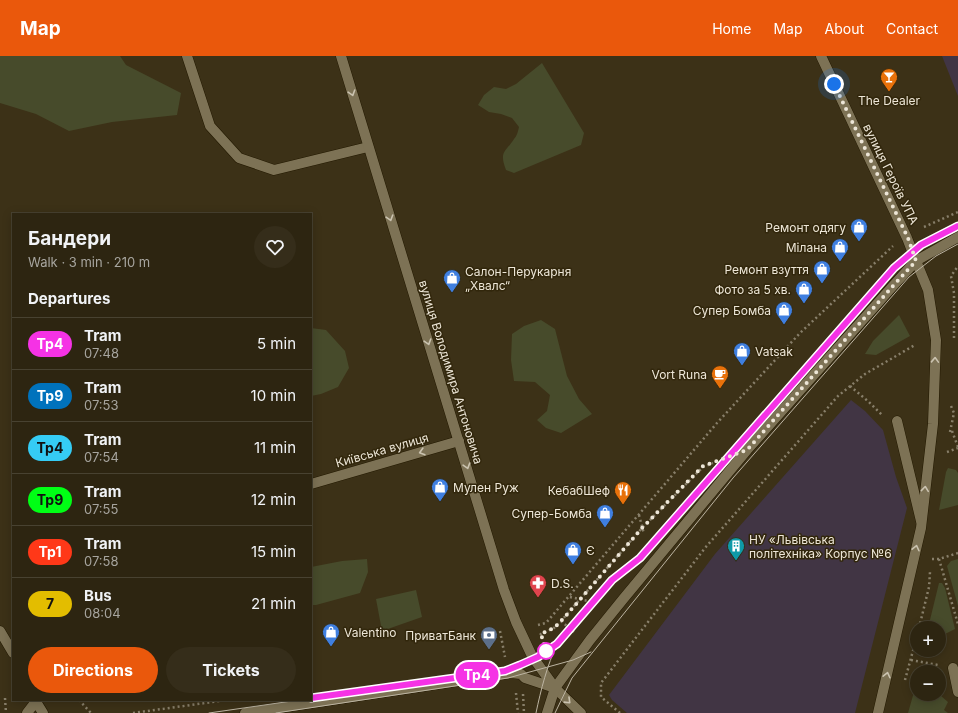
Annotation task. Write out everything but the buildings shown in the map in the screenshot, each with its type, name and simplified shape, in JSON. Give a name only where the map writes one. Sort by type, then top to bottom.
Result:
[{"type":"main road","points":[[187,56],[210,126],[239,158],[274,170],[368,147]]},
{"type":"main road","name":"вулиця Володимира Антоновича","points":[[341,56],[494,557],[516,622],[532,656],[555,688],[580,713]]},
{"type":"main road","name":"вулиця Героїв УПА","points":[[821,56],[908,238],[928,290],[936,340],[933,424],[922,523],[878,713]]},
{"type":"main road","points":[[547,713],[555,688],[590,640],[747,450],[916,261],[958,237]]},
{"type":"main road","points":[[897,422],[922,523]]},
{"type":"main road","name":"Київська вулиця","points":[[312,484],[459,441]]},
{"type":"main road","points":[[0,631],[12,652]]},
{"type":"main road","points":[[953,668],[958,692]]},
{"type":"main road","points":[[245,713],[511,674],[521,674],[525,678],[555,688]]},
{"type":"main road","points":[[27,713],[36,701],[43,713]]},
{"type":"path","points":[[924,227],[958,212]]},
{"type":"path","points":[[538,625],[546,623],[717,423],[800,333],[895,245]]},
{"type":"path","points":[[958,266],[951,276],[954,294],[956,336],[958,340]]},
{"type":"path","points":[[620,713],[601,697],[601,684],[705,548],[838,396],[865,374],[916,345]]},
{"type":"path","points":[[850,386],[883,416]]},
{"type":"path","points":[[942,454],[958,448],[951,431]]},
{"type":"path","points":[[541,634],[554,628],[642,528],[703,466],[716,462]]},
{"type":"path","points":[[638,514],[644,534]]},
{"type":"path","points":[[931,559],[939,559],[958,552]]},
{"type":"path","points":[[939,559],[958,624]]},
{"type":"path","points":[[570,596],[588,601]]},
{"type":"path","points":[[904,682],[912,657]]},
{"type":"path","points":[[911,660],[953,668]]},
{"type":"path","points":[[513,689],[516,694],[518,713]]},
{"type":"path","points":[[522,697],[524,713]]},
{"type":"path","points":[[5,698],[6,713]]},
{"type":"path","points":[[80,701],[91,713]]},
{"type":"path","points":[[133,713],[220,701]]},
{"type":"shaded area","points":[[942,56],[958,56],[958,96]]},
{"type":"shaded area","points":[[851,400],[865,411],[883,430],[896,477],[907,508],[855,713],[627,713],[612,700],[609,695],[715,554]]},
{"type":"green space","points":[[0,56],[120,56],[126,65],[181,93],[177,115],[112,122],[69,131],[36,114],[0,103]]},
{"type":"green space","points":[[542,63],[584,133],[581,145],[514,173],[506,170],[503,156],[516,136],[519,127],[512,118],[489,112],[478,105],[484,95],[494,87],[506,89],[516,84]]},
{"type":"green space","points":[[899,315],[910,336],[876,355],[865,354],[873,341]]},
{"type":"green space","points":[[541,320],[555,329],[567,376],[579,399],[592,414],[561,433],[546,428],[537,420],[547,411],[550,395],[535,382],[514,381],[511,360],[512,334],[524,326]]},
{"type":"green space","points":[[312,328],[326,330],[345,351],[349,368],[338,387],[312,396]]},
{"type":"green space","points":[[948,468],[956,470],[958,473],[958,505],[939,510],[946,472]]},
{"type":"green space","points":[[367,559],[368,572],[360,593],[312,605],[312,567],[342,561]]},
{"type":"green space","points":[[958,559],[958,606],[947,566],[951,561]]},
{"type":"green space","points":[[939,583],[942,583],[945,588],[955,629],[946,634],[946,621],[930,621]]},
{"type":"green space","points":[[416,590],[422,617],[382,631],[376,599]]},
{"type":"green space","points":[[946,700],[948,702],[944,710],[948,713],[908,713],[911,701]]},
{"type":"tram line","points":[[312,698],[505,671],[538,657],[557,644],[612,580],[640,558],[894,269],[921,245],[958,226]]},
{"type":"tram line","name":"Тр4","points":[[312,698],[505,671],[538,657],[557,644],[612,580],[640,558],[894,268],[921,245],[958,226]]},
{"type":"tram line","points":[[555,713],[572,678],[733,478],[909,277],[936,256],[958,244]]},
{"type":"tram line","points":[[536,713],[550,661],[557,644]]},
{"type":"tram line","points":[[276,713],[508,678],[573,660],[591,652]]},
{"type":"tram line","points":[[209,713],[292,701]]},
{"type":"place","name":"The Dealer","points":[[889,92]]},
{"type":"place","name":"Ремонт одягу","points":[[859,242]]},
{"type":"place","name":"Мілана","points":[[840,262]]},
{"type":"place","name":"Ремонт взуття","points":[[822,284]]},
{"type":"place","name":"Салон-Перукарня „Хвалс“","points":[[452,293]]},
{"type":"place","name":"Фото за 5 хв.","points":[[804,304]]},
{"type":"place","name":"Супер Бомба","points":[[784,325]]},
{"type":"place","name":"Vatsak","points":[[742,366]]},
{"type":"place","name":"Vort Runa","points":[[720,389]]},
{"type":"place","name":"Мулен Руж","points":[[440,502]]},
{"type":"place","name":"КебабШеф","points":[[623,505]]},
{"type":"place","name":"Супер-Бомба","points":[[605,528]]},
{"type":"place","name":"НУ «Львівська політехніка» Корпус №6","points":[[736,561]]},
{"type":"place","name":"Є","points":[[573,565]]},
{"type":"place","name":"D.S.","points":[[538,598]]},
{"type":"place","name":"Valentino","points":[[331,647]]},
{"type":"place","name":"ПриватБанк","points":[[489,650]]},
{"type":"route","points":[[546,651],[541,634],[554,628],[564,618],[642,528],[703,466],[747,450],[916,261],[908,238],[834,84]]}]
